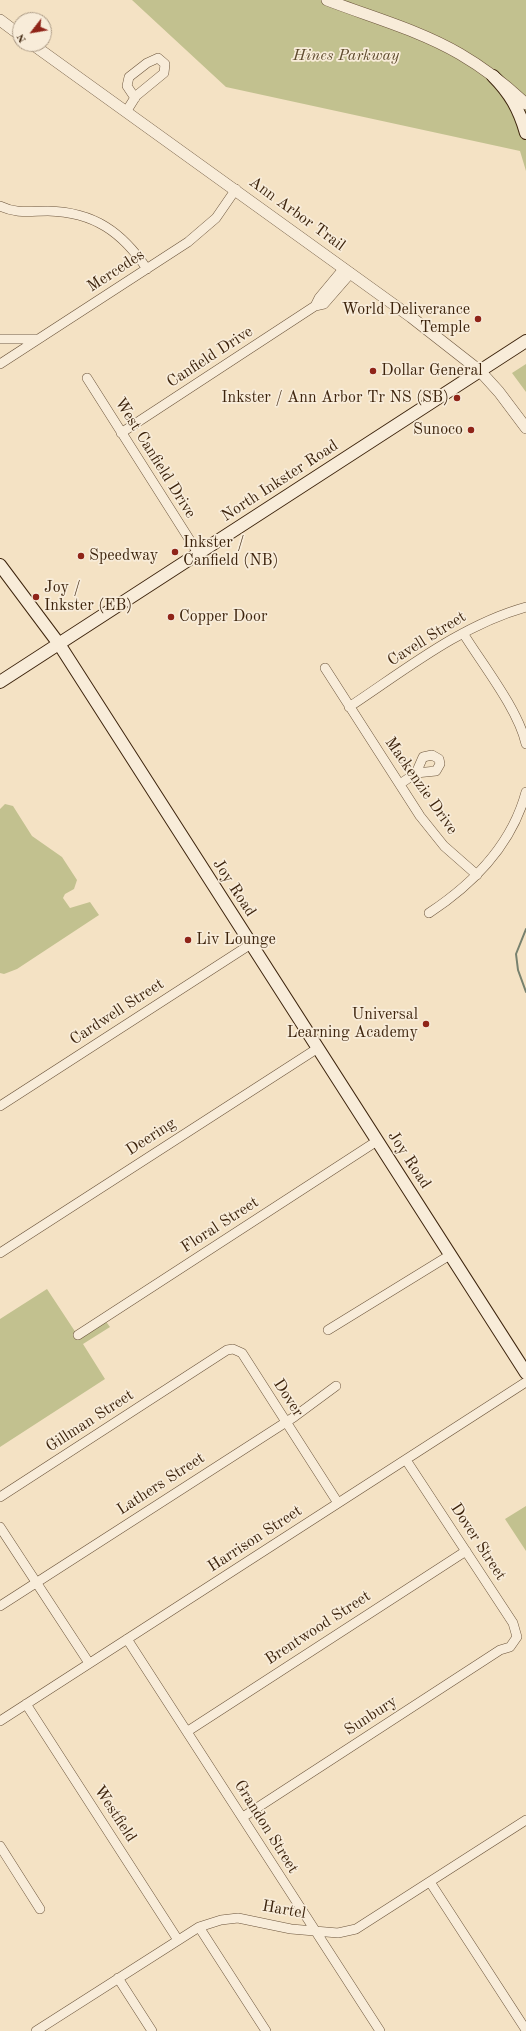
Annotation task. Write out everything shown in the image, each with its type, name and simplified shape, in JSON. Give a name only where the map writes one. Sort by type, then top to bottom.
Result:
[{"type":"main road","points":[[493,76],[512,97],[526,133]]},
{"type":"main road","name":"North Inkster Road","points":[[0,682],[526,341]]},
{"type":"main road","name":"Joy Road","points":[[0,565],[59,644],[526,1373]]},
{"type":"street","points":[[327,0],[440,44],[459,54],[493,76],[526,104]]},
{"type":"street","points":[[0,20],[12,29]]},
{"type":"street","name":"Ann Arbor Trail","points":[[43,52],[236,189],[348,271],[480,371],[499,392],[526,428]]},
{"type":"street","points":[[126,112],[135,98],[164,73],[165,64],[158,58],[147,63],[129,77],[127,86],[135,98]]},
{"type":"street","name":"Mercedes","points":[[0,364],[188,242],[216,218],[236,189]]},
{"type":"street","points":[[0,206],[15,212],[62,212],[94,220],[123,239],[135,252],[146,269]]},
{"type":"street","name":"Canfield Drive","points":[[121,433],[315,306],[319,298],[348,271]]},
{"type":"street","points":[[0,339],[38,339]]},
{"type":"street","name":"West Canfield Drive","points":[[87,378],[198,553]]},
{"type":"street","name":"Cavell Street","points":[[349,707],[463,633],[496,617],[526,607]]},
{"type":"street","points":[[463,633],[512,709],[526,744]]},
{"type":"street","name":"Mackenzie Drive","points":[[325,668],[349,707],[435,835],[455,856],[477,875]]},
{"type":"street","points":[[400,784],[416,773]]},
{"type":"street","points":[[429,913],[453,896],[477,875],[498,850],[517,818],[526,792]]},
{"type":"street","name":"Cardwell Street","points":[[0,1106],[251,944]]},
{"type":"street","name":"Deering","points":[[0,1253],[318,1048]]},
{"type":"street","name":"Floral Street","points":[[78,1335],[377,1141]]},
{"type":"street","points":[[328,1330],[450,1255]]},
{"type":"street","name":"Dover","points":[[197,1370],[227,1350],[236,1349],[242,1353],[338,1503]]},
{"type":"street","name":"Gillman Street","points":[[0,1497],[197,1370]]},
{"type":"street","name":"Harrison Street","points":[[0,1721],[526,1382]]},
{"type":"street","name":"Lathers Street","points":[[0,1606],[286,1422],[336,1386]]},
{"type":"street","name":"Dover Street","points":[[406,1460],[514,1623],[517,1637],[515,1642]]},
{"type":"street","points":[[0,1527],[89,1663]]},
{"type":"street","name":"Brentwood Street","points":[[188,1731],[466,1551]]},
{"type":"street","name":"Grandon Street","points":[[127,1639],[188,1731],[380,2031]]},
{"type":"street","name":"Sunbury","points":[[243,1817],[494,1654],[515,1642]]},
{"type":"street","name":"Westfield","points":[[26,1704],[178,1940]]},
{"type":"street","name":"Hartel","points":[[37,2031],[178,1940],[200,1927],[221,1920],[238,1918],[291,1929],[338,1933],[356,1929],[526,1820]]},
{"type":"street","points":[[0,1846],[40,1909]]},
{"type":"street","points":[[430,1882],[526,2030]]},
{"type":"street","points":[[200,1927],[266,2031]]},
{"type":"street","points":[[118,1978],[152,2031]]},
{"type":"green space","name":"Hines Parkway","points":[[132,0],[526,0],[526,171],[520,151],[226,87]]},
{"type":"green space","points":[[526,364],[526,392],[512,373]]},
{"type":"green space","points":[[5,804],[13,806],[32,836],[62,857],[77,880],[74,889],[65,894],[63,898],[70,908],[90,902],[99,915],[17,969],[4,974],[0,973],[0,809]]},
{"type":"green space","points":[[47,1289],[78,1336],[104,1319],[110,1327],[83,1344],[105,1379],[0,1447],[0,1319]]},
{"type":"green space","points":[[526,1506],[526,1551],[505,1519]]},
{"type":"waterway","points":[[526,929],[516,954],[518,970],[526,992]]},
{"type":"place","name":"World Deliverance Temple","points":[[478,319]]},
{"type":"place","name":"Dollar General","points":[[373,371]]},
{"type":"place","name":"Inkster / Ann Arbor Tr NS (SB)","points":[[457,398]]},
{"type":"place","name":"Sunoco","points":[[471,430]]},
{"type":"place","name":"Inkster / Canfield (NB)","points":[[175,552]]},
{"type":"place","name":"Speedway","points":[[81,556]]},
{"type":"place","name":"Joy / Inkster (EB)","points":[[36,597]]},
{"type":"place","name":"Copper Door","points":[[171,617]]},
{"type":"place","name":"Liv Lounge","points":[[188,940]]},
{"type":"place","name":"Universal Learning Academy","points":[[426,1024]]}]
